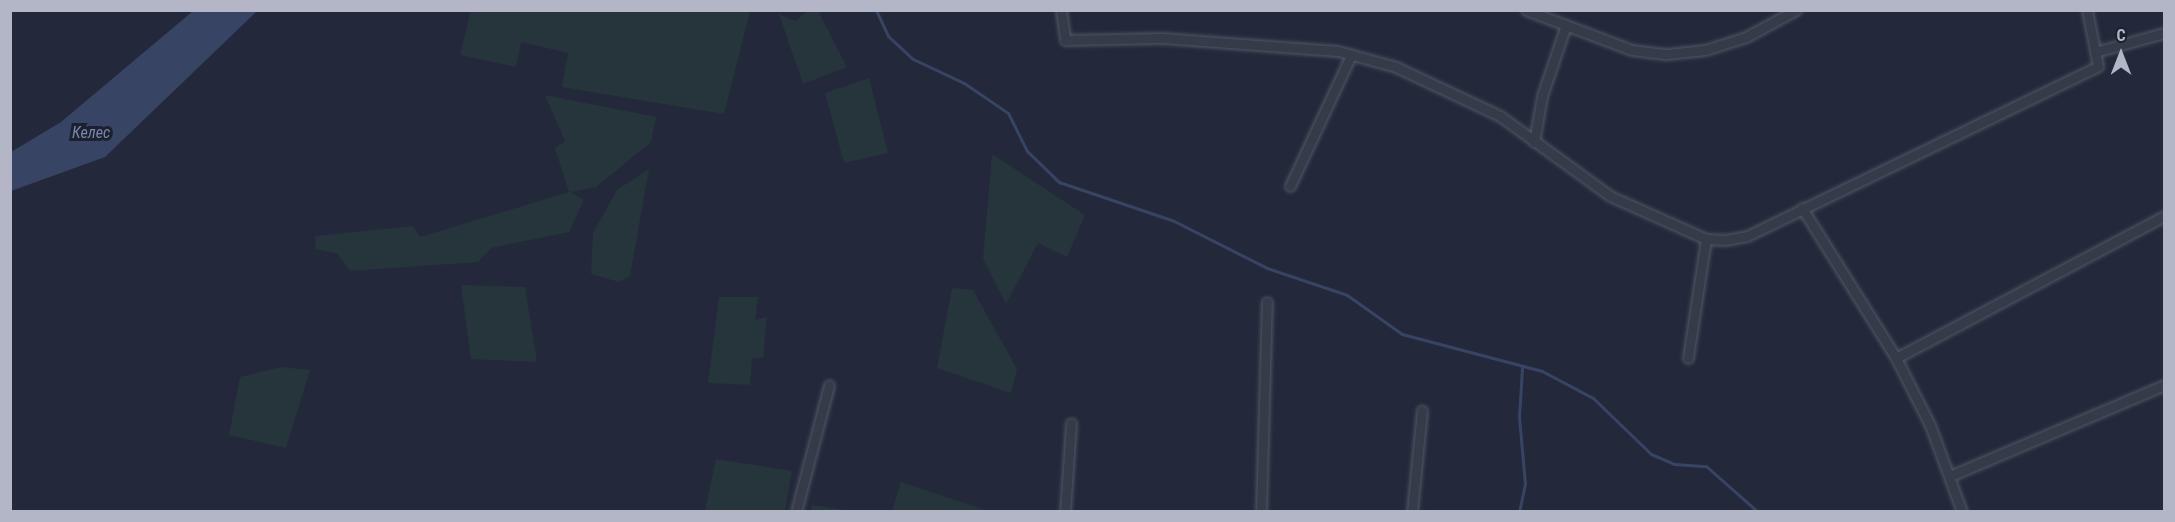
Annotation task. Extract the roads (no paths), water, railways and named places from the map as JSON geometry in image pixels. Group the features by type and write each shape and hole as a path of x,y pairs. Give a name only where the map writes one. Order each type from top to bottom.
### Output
{"street":[{"path":"1061,10 1065,40 1162,38 1351,55 1453,90 1534,142 1610,196 1706,239 1747,236 2098,66 2087,10"},
{"path":"1526,10 1632,50 1667,54 1705,50 1746,37 1796,10"},
{"path":"1534,142 1542,96 1566,25"},
{"path":"2095,52 2164,33"},
{"path":"1290,186 1351,55"},
{"path":"1802,208 1896,358 1950,476 1962,512"},
{"path":"1896,358 2164,216"},
{"path":"1688,358 1706,239"},
{"path":"1261,512 1267,302"},
{"path":"796,512 829,384"},
{"path":"1950,476 2164,385"},
{"path":"1413,512 1422,410"},
{"path":"1065,512 1071,423"}],"water":[{"name":"Келес","path":"193,11 257,11 105,157 11,191 11,152 61,122"}],"waterway":[{"path":"876,10 888,36 913,59 964,83 1008,113 1027,151 1059,182 1174,221 1267,268 1347,295 1402,334 1542,371 1593,398 1651,454 1674,464 1706,466 1758,512"},
{"path":"1519,512 1525,484 1519,417 1522,368"}]}
